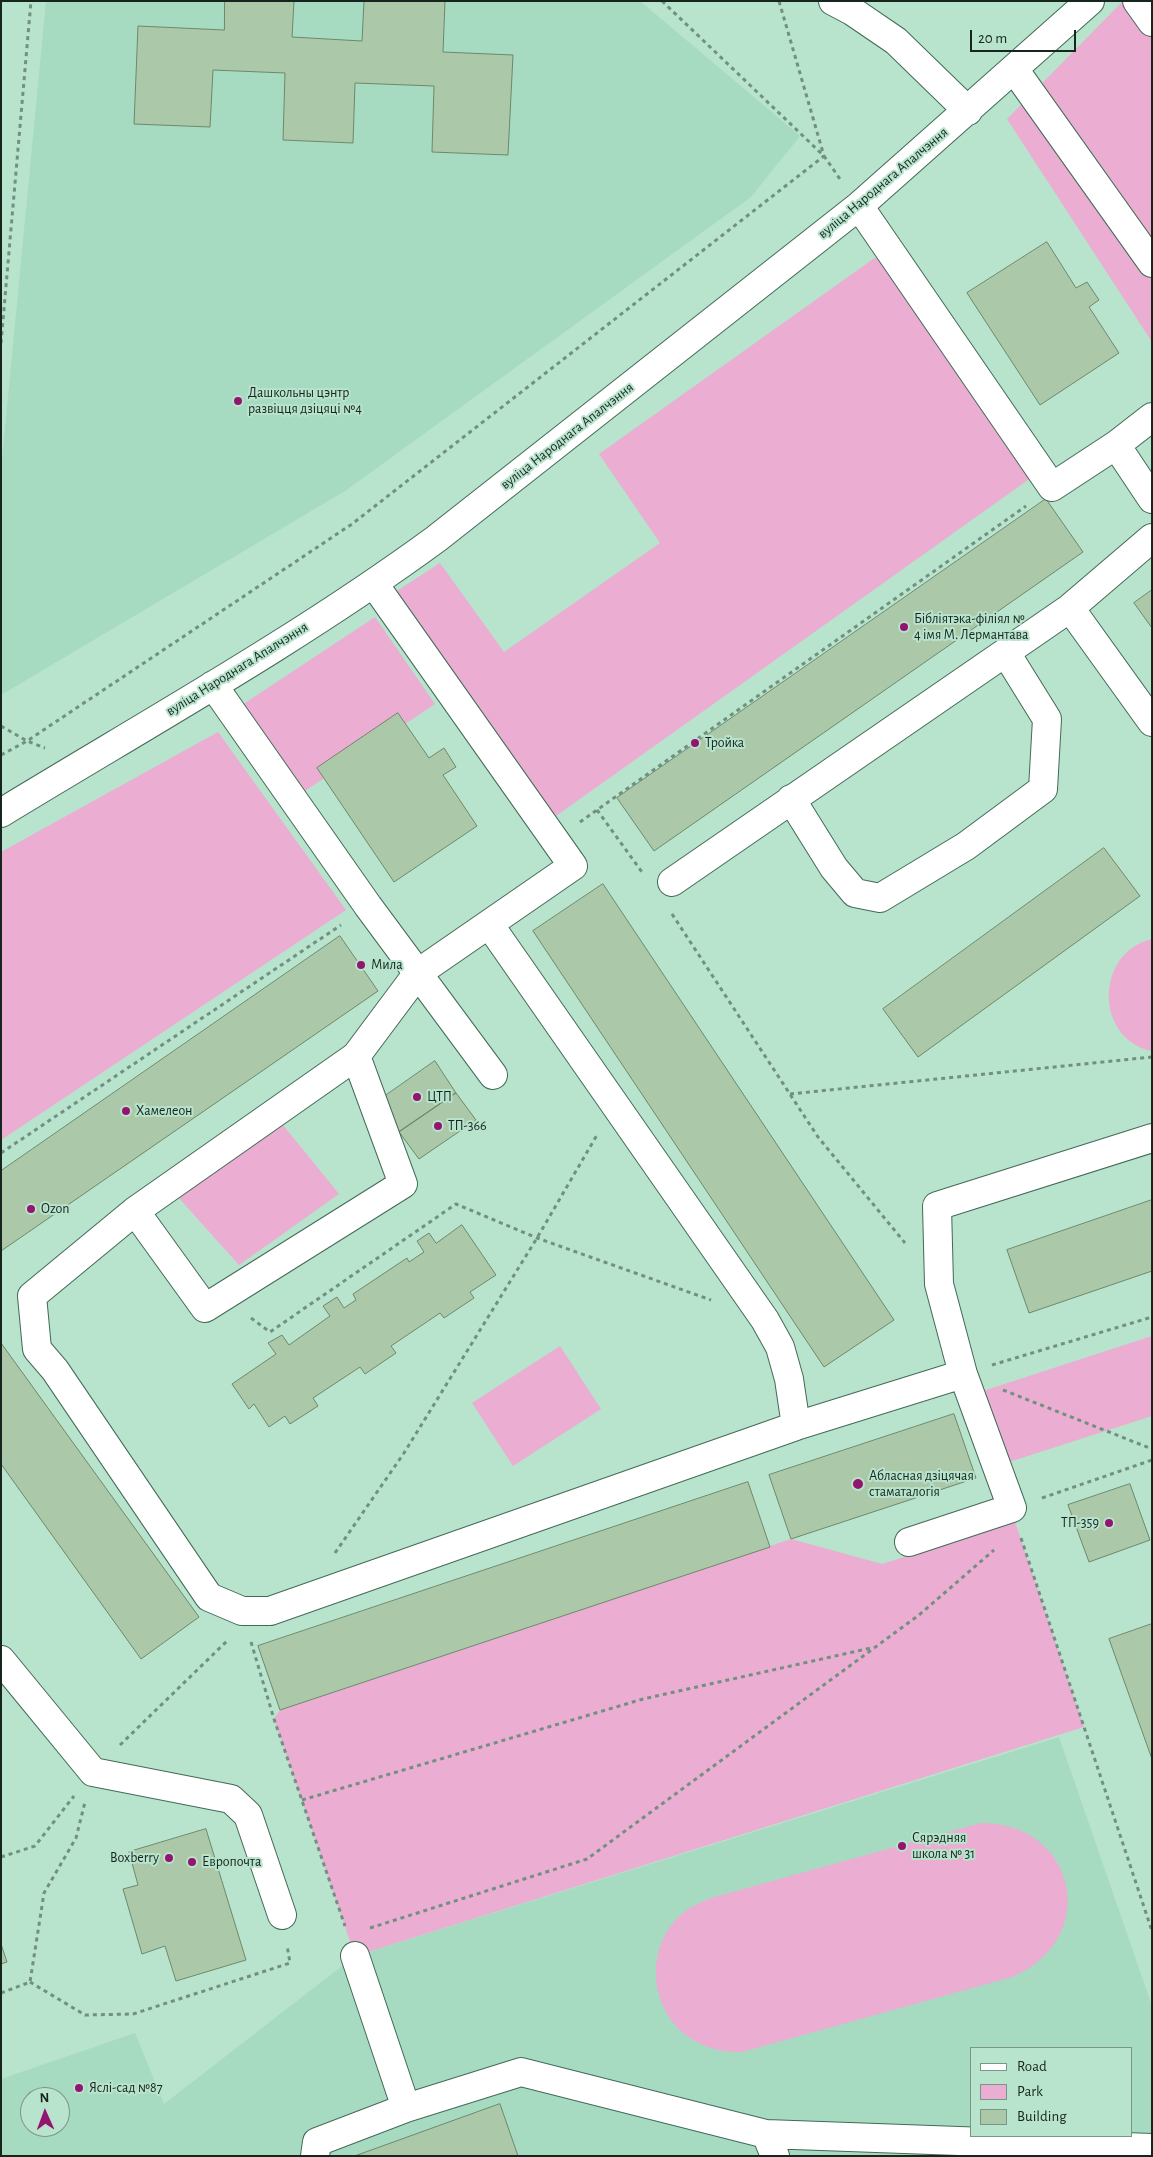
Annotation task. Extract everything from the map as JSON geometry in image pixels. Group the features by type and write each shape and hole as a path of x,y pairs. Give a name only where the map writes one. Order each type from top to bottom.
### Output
{"street":[{"path":"833,1 852,11 896,41 968,111"},
{"name":"вуліца Народнага Апалчэння","path":"1,813 213,685 374,584 436,539 859,206 1090,1"},
{"path":"1137,1 1152,22"},
{"path":"1014,69 1152,263"},
{"path":"859,206 1052,487 1116,445 1152,417"},
{"path":"1116,445 1152,499"},
{"path":"669,895 791,799 1070,608 1152,538"},
{"path":"374,584 573,866 418,973 356,1056 134,1211 32,1296 37,1349 55,1370 209,1597 243,1617 270,1611 796,1426 963,1374"},
{"path":"1070,608 1152,722"},
{"path":"791,799 834,868 855,893 880,898 966,846 1043,789 1047,719 1006,653"},
{"path":"213,685 368,906 493,1075"},
{"path":"489,924 765,1320 780,1347 789,1379 796,1426"},
{"path":"134,1211 205,1308 403,1184 356,1056"},
{"path":"909,1542 1012,1508 963,1374 939,1284 937,1206 1152,1138"},
{"path":"1,1660 93,1772 231,1799 248,1815 282,1915"},
{"path":"352,1945 406,2108"},
{"path":"315,2156 317,2142 406,2108 521,2072 770,2145 1152,2148"}],"path":[{"path":"1,344 31,1"},
{"path":"662,1 824,156 859,206"},
{"path":"779,1 824,156"},
{"path":"1,755 27,741 352,524 824,156"},
{"path":"555,840 1052,487"},
{"path":"1,726 27,741 83,763"},
{"path":"597,810 645,877"},
{"path":"669,895 818,1137 907,1245"},
{"path":"1,1153 368,906"},
{"path":"790,1094 1152,1057"},
{"path":"331,1559 404,1454 537,1238 615,1104"},
{"path":"222,1296 270,1332 456,1204 537,1238 720,1304"},
{"path":"963,1374 1152,1317"},
{"path":"963,1374 1152,1449"},
{"path":"1152,1460 1012,1508 1152,1931"},
{"path":"1,1857 36,1846 93,1772 243,1617 274,1719 352,1945 587,1859 919,1615 997,1547"},
{"path":"302,1800 643,1699 874,1647"},
{"path":"30,1982 44,1893 76,1838 93,1772"},
{"path":"1,1992 30,1982 85,2015 133,2014 290,1963 282,1915"}],"shaded area":[{"name":"Дашкольны цэнтр развіцця дзіцяці №4","path":"46,1 640,1 800,136 751,197 345,491 1,695 1,470"},
{"name":"Сярэдняя школа № 31","path":"1059,1737 1152,2006 1152,2156 1,2156 1,2079 135,2033 164,2104 355,1956"}],"green space":[{"path":"1123,1 1152,1 1152,342 1007,119"},
{"path":"876,257 1035,475 549,821 386,598 440,563 504,652 660,543 599,454"},
{"path":"375,617 435,704 302,793 242,705"},
{"path":"218,732 346,910 1,1140 1,852"},
{"path":"1152,939 1152,1051 1133,1043 1120,1030 1111,1014 1109,995 1112,977 1120,960 1133,947"},
{"path":"283,1125 339,1194 239,1265 178,1197"},
{"path":"1152,1336 1152,1416 1006,1463 980,1392"},
{"path":"560,1346 601,1409 513,1466 472,1403"},
{"path":"1015,1522 1084,1727 355,1956 274,1719 280,1710 791,1539 882,1564"},
{"path":"981,1823 1014,1828 1039,1842 1057,1862 1066,1886 1067,1912 1058,1937 1040,1960 1012,1977 742,2052 730,2052 702,2045 681,2031 669,2016 660,1999 656,1981 657,1962 661,1944 670,1927 687,1910 711,1898"}],"building":[{"path":"225,1 294,1 292,37 362,41 364,1 445,1 443,52 513,55 508,155 432,152 434,86 355,83 353,143 283,140 285,73 213,70 210,127 134,124 138,26 224,30"},
{"path":"1047,242 1076,288 1087,282 1099,300 1089,307 1119,353 1040,405 967,293"},
{"path":"1046,499 1083,552 654,851 617,798"},
{"path":"1152,590 1152,628 1134,603"},
{"path":"398,713 429,758 444,748 456,767 443,775 477,826 394,882 317,768"},
{"path":"1104,848 1140,896 918,1057 883,1009"},
{"path":"603,884 894,1320 824,1367 533,931"},
{"path":"340,936 378,991 1,1251 1,1171"},
{"name":"ЦТП","path":"435,1061 456,1093 399,1132 378,1101"},
{"name":"ТП-366","path":"456,1093 476,1120 419,1159 399,1132"},
{"path":"1152,1200 1152,1271 1029,1313 1007,1250"},
{"path":"462,1225 496,1275 470,1292 474,1298 444,1318 440,1313 391,1346 396,1353 365,1374 360,1367 313,1398 318,1406 290,1424 285,1416 269,1427 254,1404 249,1409 232,1384 276,1354 268,1343 282,1335 289,1345 330,1316 323,1306 337,1297 344,1308 356,1300 353,1294 407,1258 409,1262 424,1252 417,1241 429,1233 436,1243"},
{"path":"1,1343 199,1617 141,1659 1,1464"},
{"path":"954,1414 976,1478 791,1539 769,1475"},
{"path":"748,1482 770,1547 280,1710 258,1646"},
{"name":"ТП-359","path":"1130,1484 1150,1540 1089,1562 1068,1505"},
{"path":"1152,1624 1152,1759 1109,1639"},
{"path":"206,1829 246,1960 176,1981 165,1946 142,1954 123,1889 138,1885 129,1852"},
{"path":"1,1944 7,1962 1,1964"},
{"path":"500,2104 518,2156 355,2156"}],"place":[{"name":"Дашкольны цэнтр развіцця дзіцяці №4","path":"238,401"},
{"name":"Бібліятэка-філіял № 4 імя М. Лермантава","path":"904,627"},
{"name":"Тройка","path":"695,743"},
{"name":"Мила","path":"361,965"},
{"name":"ЦТП","path":"417,1097"},
{"name":"Хамелеон","path":"126,1111"},
{"name":"ТП-366","path":"438,1126"},
{"name":"Ozon","path":"31,1209"},
{"name":"Абласная дзіцячая стаматалогія","path":"858,1484"},
{"name":"ТП-359","path":"1109,1523"},
{"name":"Сярэдняя школа № 31","path":"902,1846"},
{"name":"Boxberry","path":"169,1858"},
{"name":"Европочта","path":"192,1862"},
{"name":"Яслі-сад №87","path":"79,2088"}]}
